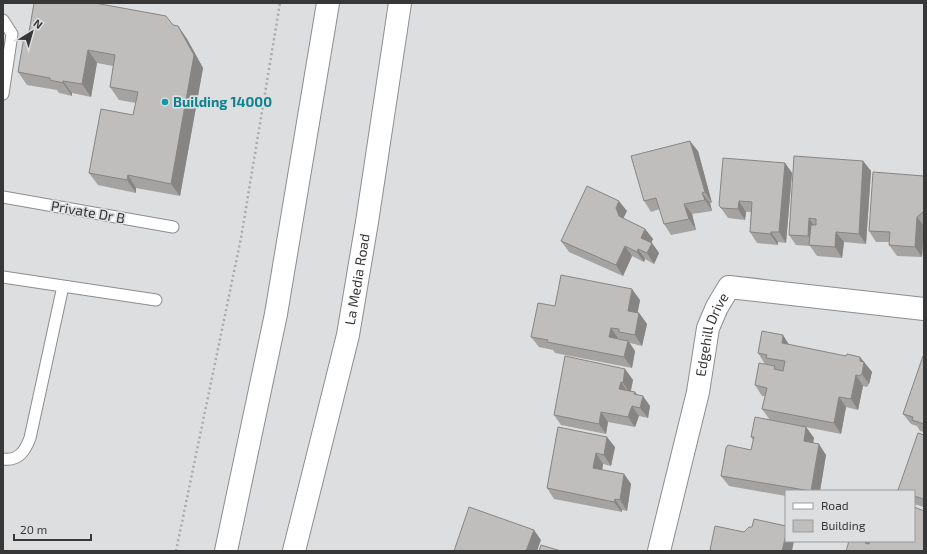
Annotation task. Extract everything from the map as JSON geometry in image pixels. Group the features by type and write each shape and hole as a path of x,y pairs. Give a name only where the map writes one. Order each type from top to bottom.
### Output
{"main road":[{"path":"226,551 276,314 328,3"},
{"name":"La Media Road","path":"294,551 348,335 367,222 400,3"},
{"name":"Edgehill Drive","path":"659,551 698,392 708,328 717,307 729,287 924,309"}],"lane":[{"path":"3,20 12,34 3,94"},
{"name":"Private Dr B","path":"3,196 173,227"},
{"path":"3,277 156,300"},
{"path":"3,459 9,460 19,457 26,449 30,438 63,286"}],"path":[{"path":"176,551 242,238 280,3"}],"building":[{"name":"Building 14000","path":"34,3 95,3 166,16 173,25 178,26 194,55 171,184 128,175 127,180 89,173 101,109 133,115 138,92 110,87 115,55 88,50 82,84 63,81 63,83 50,80 50,78 18,72 24,37 28,38"},
{"path":"690,141 705,192 702,193 705,200 684,204 689,219 664,224 656,198 644,201 631,156"},
{"path":"794,156 863,161 859,234 836,232 835,247 809,245 811,225 816,225 816,219 809,218 808,236 789,235"},
{"path":"723,158 785,163 779,232 771,232 770,234 750,232 752,202 739,201 738,209 721,208 719,205"},
{"path":"873,172 924,176 924,212 917,217 915,247 889,245 890,232 869,231"},
{"path":"587,186 619,201 616,208 619,216 645,229 641,238 652,243 647,253 638,249 637,252 625,246 616,265 561,241"},
{"path":"561,275 632,289 628,311 639,313 635,335 619,332 619,329 611,328 609,337 628,341 624,357 547,342 548,340 531,337 538,303 555,306"},
{"path":"762,331 783,335 782,343 846,356 847,354 860,357 860,361 864,362 862,374 859,376 856,375 851,399 839,397 834,423 762,409 767,388 755,385 759,363 775,366 774,369 783,371 785,361 766,358 767,355 758,353"},
{"path":"565,356 625,369 623,383 621,382 619,389 635,392 634,394 643,396 640,408 632,406 628,417 601,412 599,424 554,415"},
{"path":"923,356 924,424 912,420 913,417 903,414"},
{"path":"755,417 806,427 804,441 819,444 811,490 721,476 726,448 728,445 751,450 754,437 751,437"},
{"path":"558,427 607,437 604,455 596,453 593,468 624,474 620,500 615,499 614,502 547,488"},
{"path":"918,433 924,435 924,499 915,496 915,490 898,490"},
{"path":"469,507 534,530 526,551 454,551"},
{"path":"915,507 924,511 924,551 846,551 849,542 866,542 869,544 870,542 915,542"},
{"path":"754,519 785,526 785,538 782,551 710,550 715,526 744,532 749,527 752,527"},
{"path":"541,545 561,551 539,551"}],"place":[{"name":"Building 14000","path":"165,102"}]}
